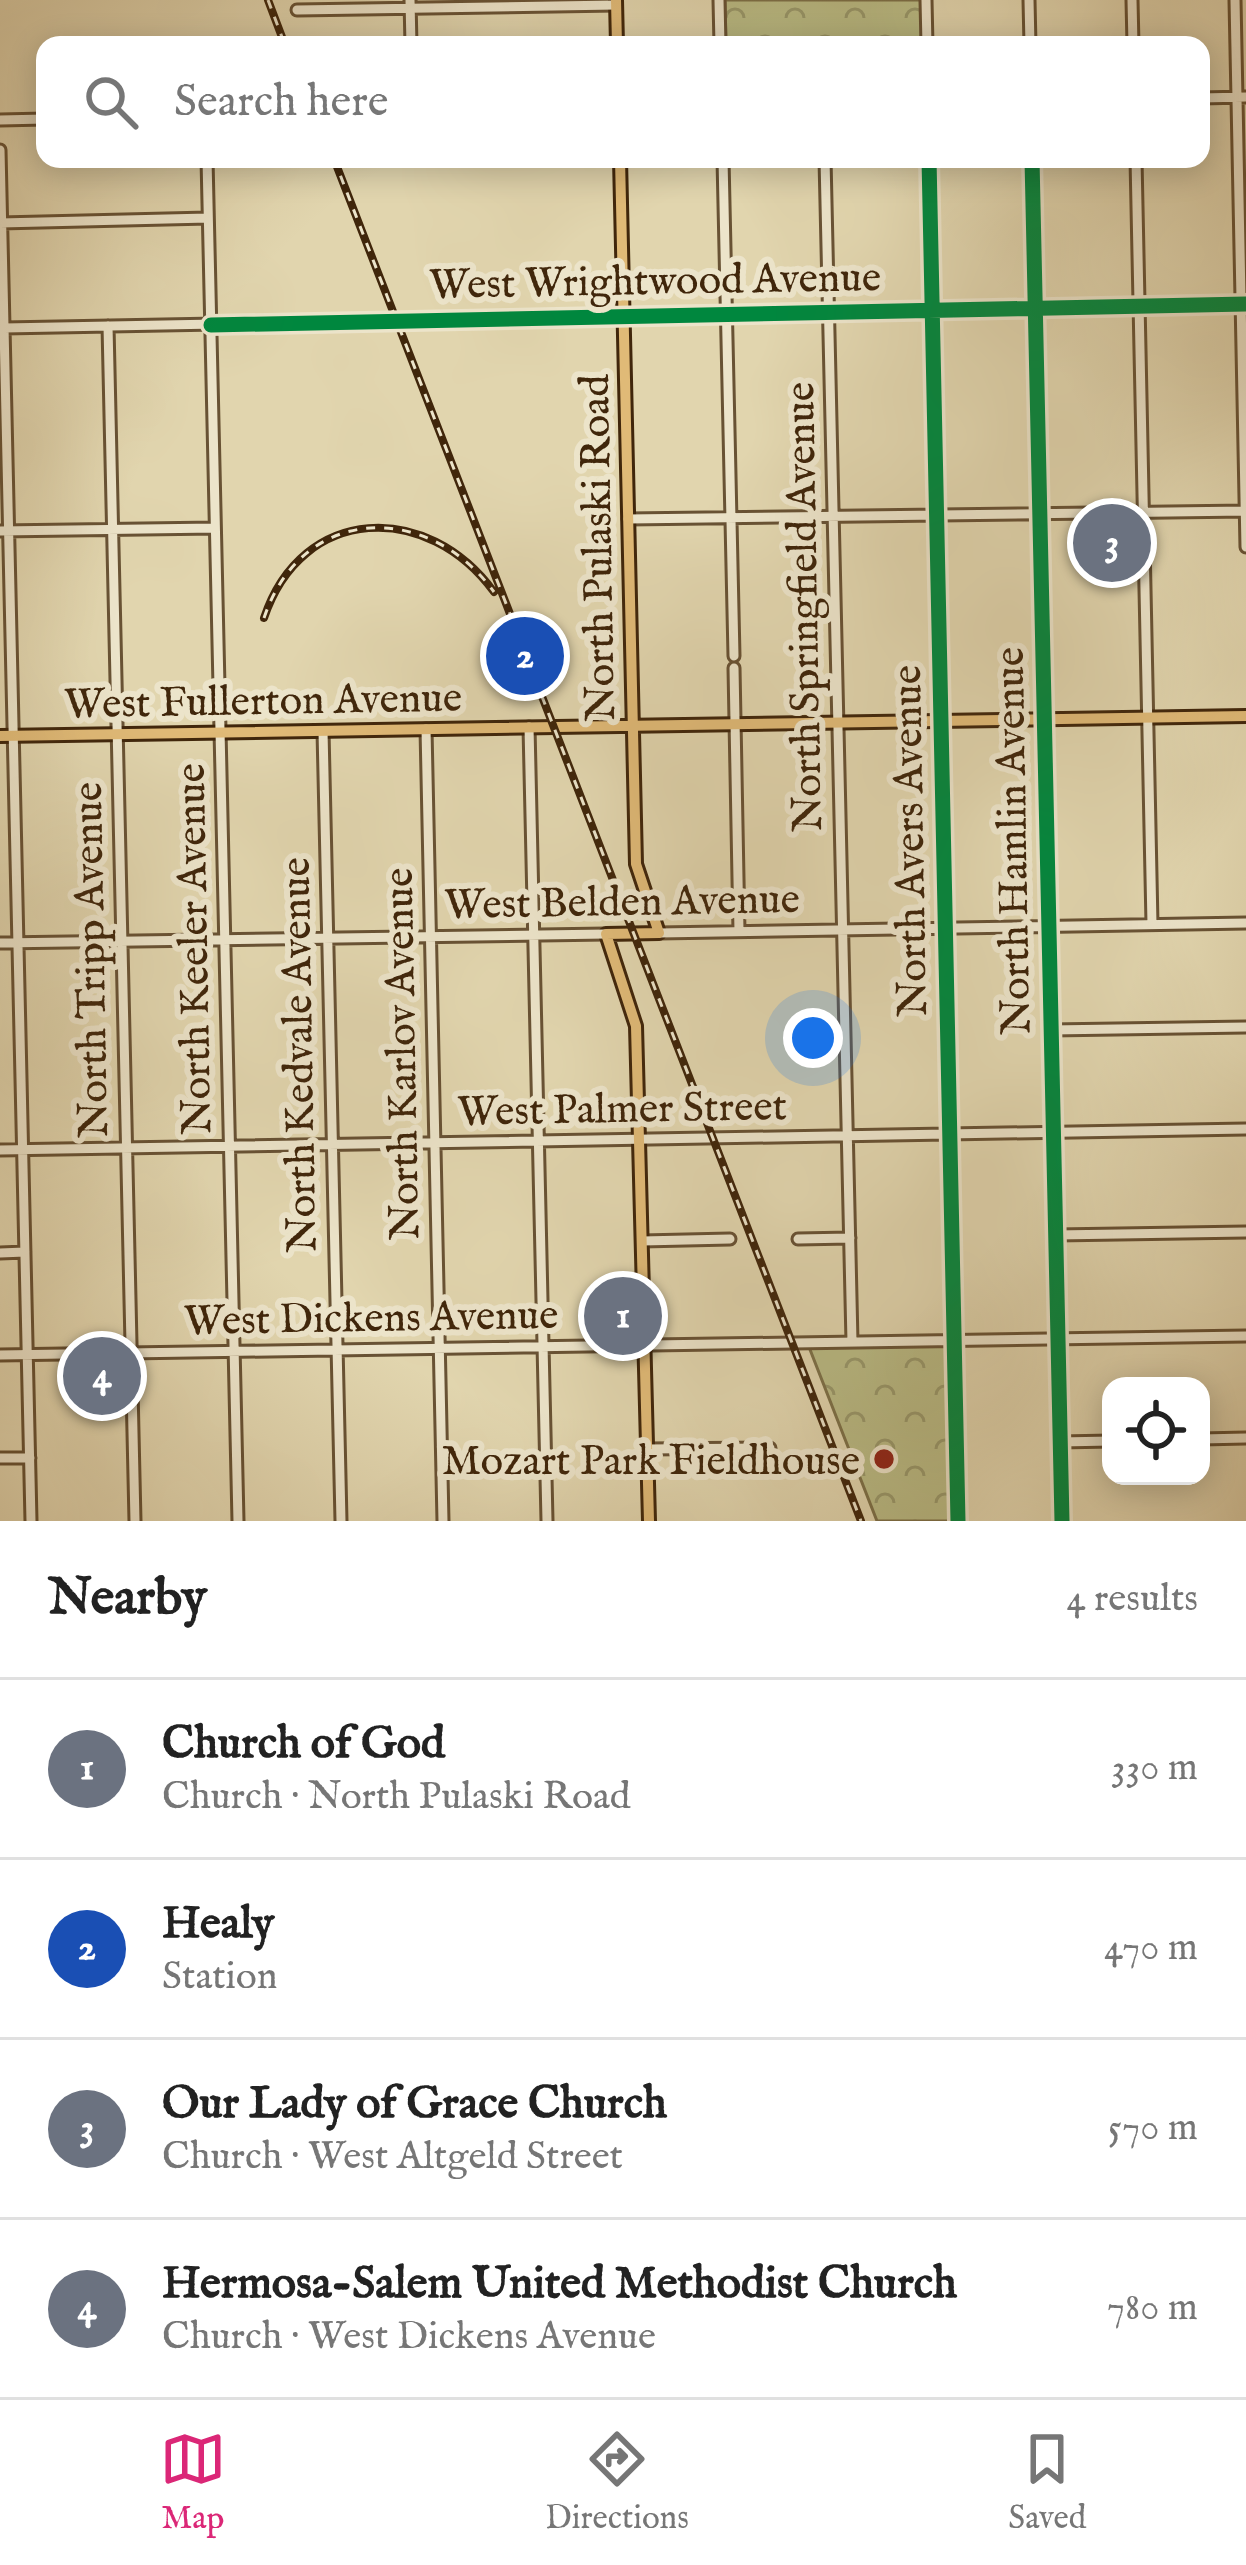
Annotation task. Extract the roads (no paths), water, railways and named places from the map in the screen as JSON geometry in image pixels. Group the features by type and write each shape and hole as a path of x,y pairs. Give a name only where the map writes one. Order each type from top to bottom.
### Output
{"main road":[{"path":"616,3 617,36"},
{"name":"North Pulaski Road","path":"620,168 635,864 659,933"},
{"name":"West Fullerton Avenue","path":"7,736 1246,716"},
{"name":"West Belden Avenue","path":"606,934 659,933"},
{"path":"606,934 636,1026 649,1521"}],"street":[{"path":"719,0 720,36"},
{"path":"926,0 927,36"},
{"path":"1029,0 1030,36"},
{"path":"1132,0 1133,36"},
{"path":"1235,0 1242,97 1246,547"},
{"path":"297,10 616,3"},
{"path":"410,5 411,36"},
{"path":"1210,98 1242,97"},
{"path":"0,120 36,119"},
{"path":"0,150 7,736 18,943 31,1521"},
{"name":"North Keeler Avenue","path":"207,168 238,1521"},
{"path":"723,168 739,931"},
{"name":"North Springfield Avenue","path":"825,168 852,1342"},
{"name":"North Avers Avenue","path":"929,168 958,1521"},
{"name":"North Hamlin Avenue","path":"1032,168 1062,1521"},
{"path":"1136,168 1152,924"},
{"path":"1,223 208,218"},
{"name":"West Wrightwood Avenue","path":"2,328 1244,304"},
{"name":"North Tripp Avenue","path":"108,326 135,1521"},
{"path":"628,519 1246,512"},
{"path":"4,531 215,528"},
{"path":"529,728 547,1521"},
{"name":"North Karlov Avenue","path":"426,729 443,1521"},
{"name":"North Kedvale Avenue","path":"323,731 341,1521"},
{"name":"West Belden Avenue","path":"659,933 1246,923"},
{"name":"West Belden Avenue","path":"0,943 606,934"},
{"path":"1051,1030 1246,1027"},
{"name":"West Palmer Street","path":"0,1150 1246,1129"},
{"path":"1056,1235 1246,1232"},
{"path":"798,1239 850,1238"},
{"path":"642,1241 730,1239"},
{"path":"0,1253 25,1252"},
{"name":"West Dickens Avenue","path":"0,1355 1246,1336"},
{"path":"1210,1439 1246,1438"},
{"path":"1060,1442 1102,1441"},
{"path":"647,1449 770,1448"},
{"path":"0,1458 30,1458"}],"railway":[{"path":"268,0 282,36"},
{"path":"337,168 861,1521"},
{"path":"264,618 282,580 307,553 336,536 368,528 402,530 436,542 467,562 494,592"}],"place":[{"name":"Our Lady of Grace Church","path":"1112,543"},
{"name":"Healy","path":"525,656"},
{"name":"Church of God","path":"623,1316"},
{"name":"Hermosa-Salem United Methodist Church","path":"102,1376"},
{"name":"Mozart Park Fieldhouse","path":"884,1459"}]}
